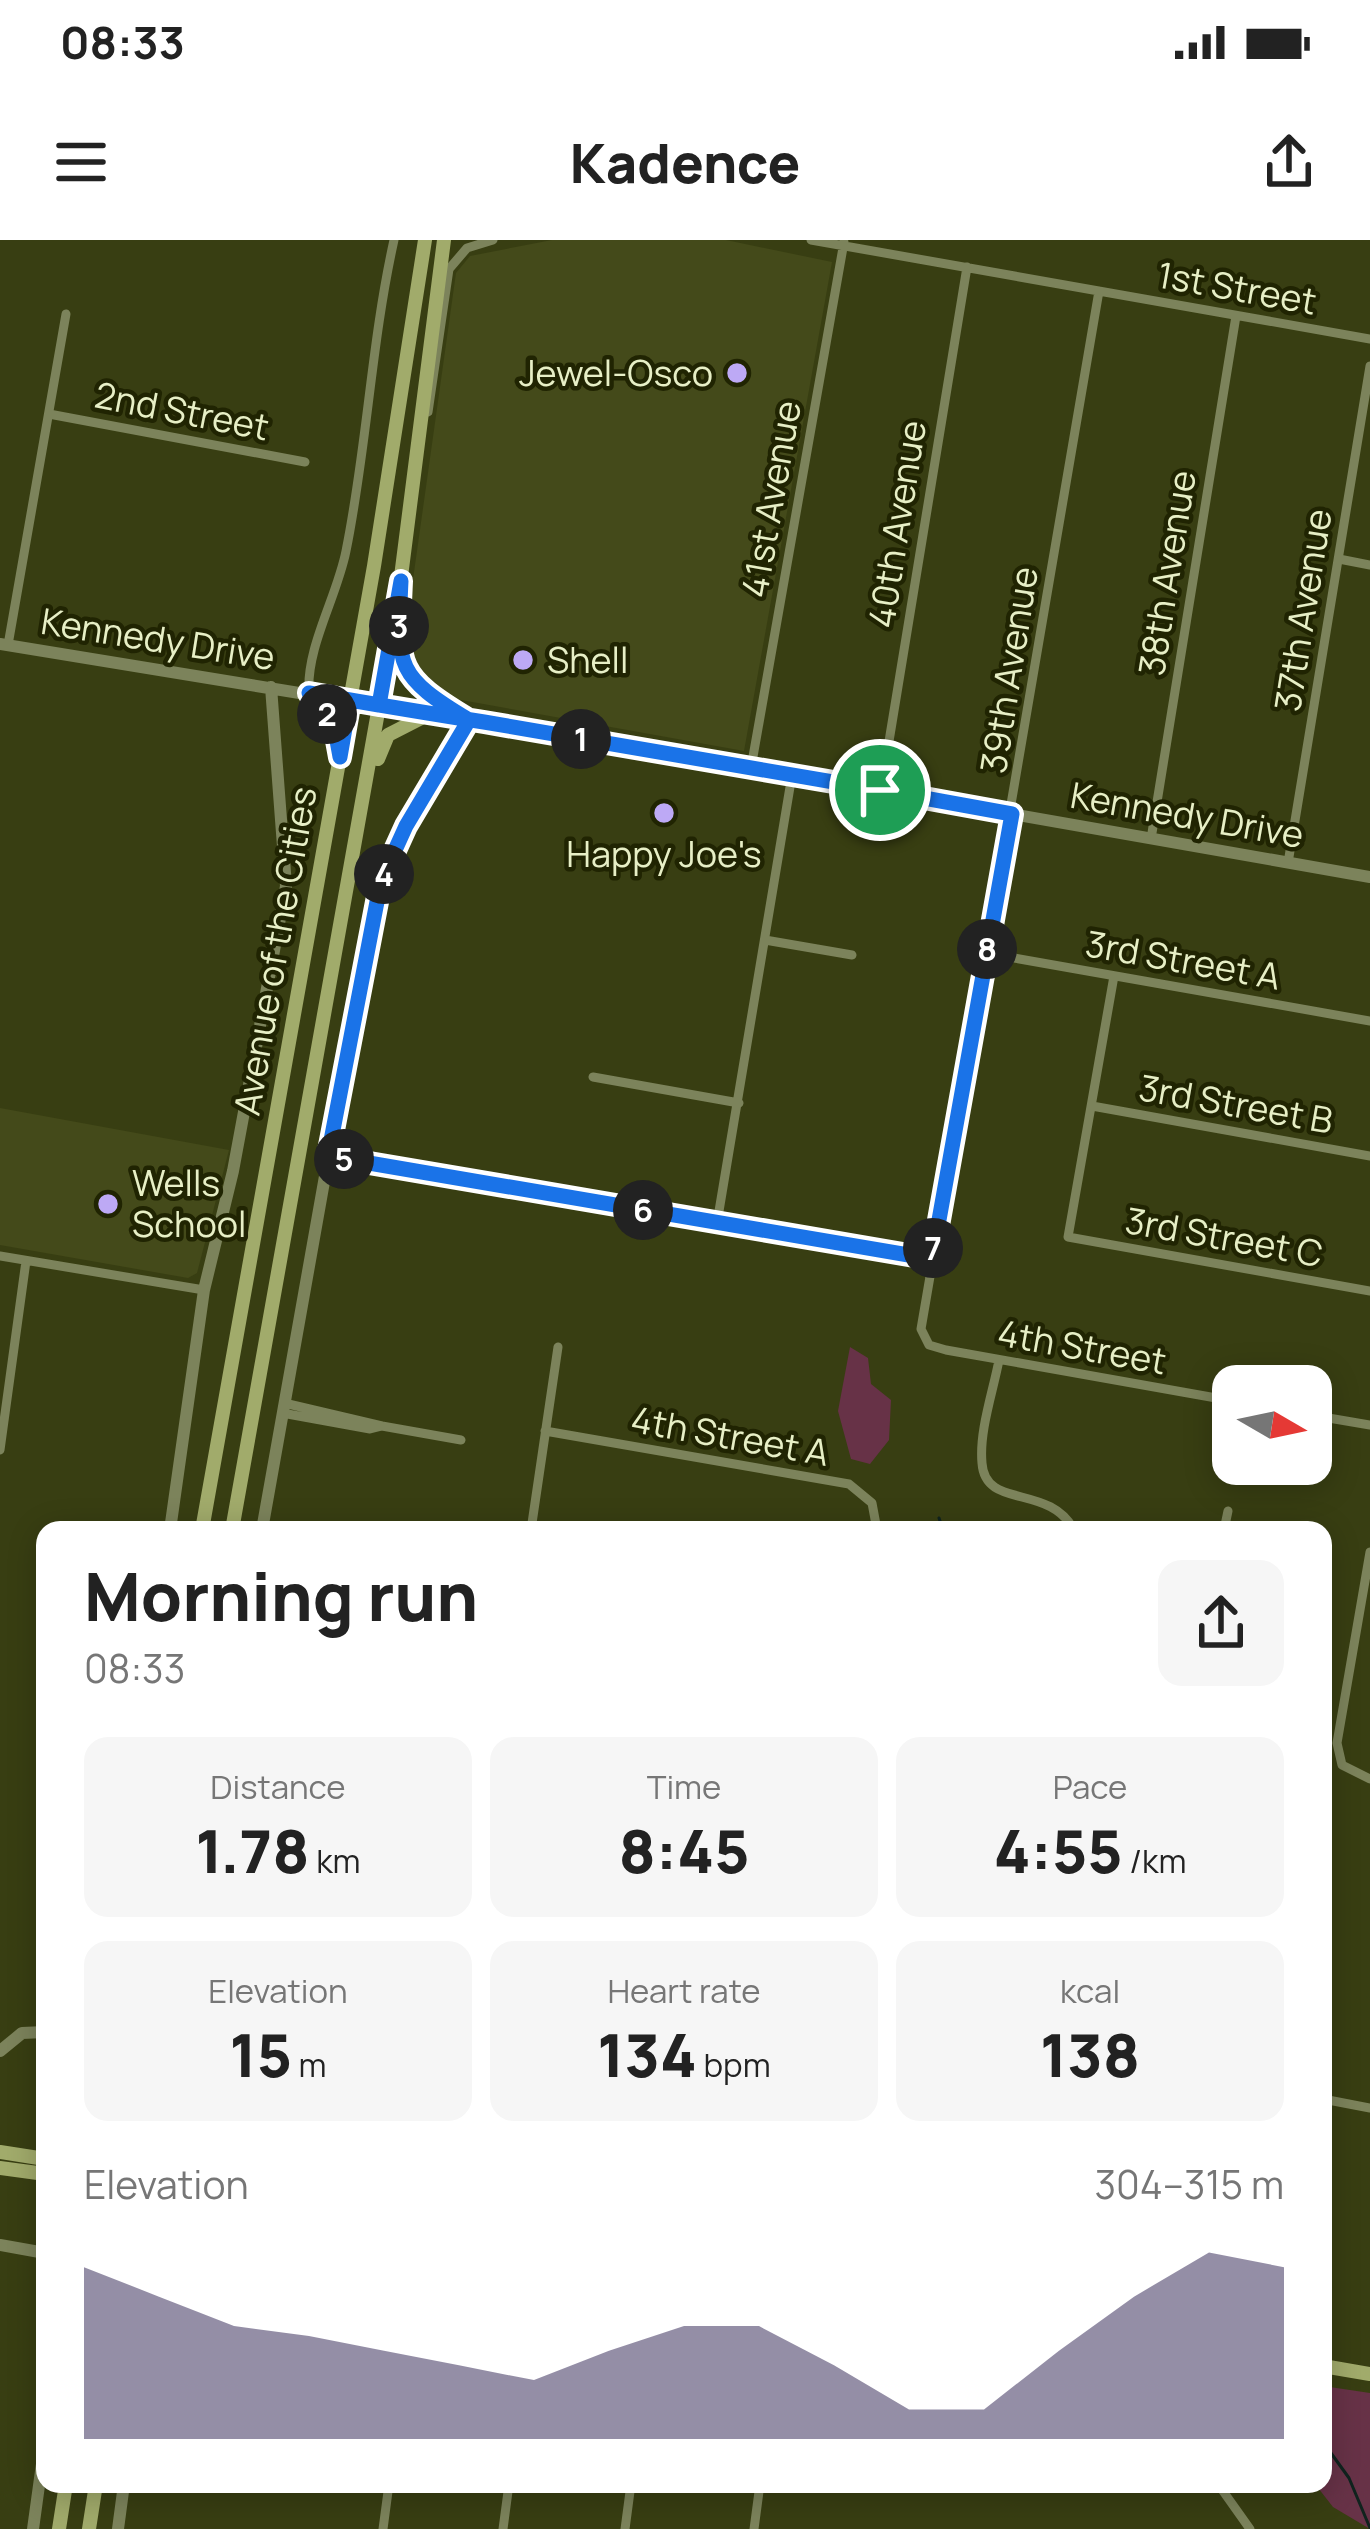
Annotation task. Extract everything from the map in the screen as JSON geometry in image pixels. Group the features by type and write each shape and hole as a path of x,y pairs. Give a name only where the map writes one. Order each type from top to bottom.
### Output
{"main road":[{"name":"Avenue of the Cities","path":"204,1521 350,700 425,240"},
{"name":"Avenue of the Cities","path":"234,1521 401,581 444,240"},
{"path":"401,581 402,662 415,686 469,720"},
{"path":"309,693 334,724 340,757"},
{"path":"334,957 382,746 394,731 429,714"},
{"path":"0,2152 36,2158"},
{"path":"0,2168 36,2173"},
{"path":"1332,2368 1370,2374"},
{"path":"59,2529 65,2493"},
{"path":"89,2529 94,2493"}],"street":[{"path":"309,693 308,674 346,553 376,320 394,240"},
{"path":"419,452 449,269 467,248 493,240"},
{"name":"1st Street","path":"811,240 1370,339"},
{"name":"41st Avenue","path":"751,768 844,243"},
{"name":"40th Avenue","path":"880,790 967,267"},
{"name":"39th Avenue","path":"926,1339 921,1313 1012,814 1099,291"},
{"path":"4,645 66,314"},
{"name":"38th Avenue","path":"1151,838 1236,316"},
{"name":"37th Avenue","path":"1288,863 1370,366"},
{"name":"2nd Street","path":"49,414 305,462"},
{"path":"1339,560 1370,565"},
{"name":"Kennedy Drive","path":"4,645 469,720 1370,877"},
{"name":"Avenue of the Cities","path":"171,1521 204,1290 233,1171 286,886 271,687"},
{"path":"264,1521 381,881 406,826 469,720"},
{"path":"717,1223 792,775"},
{"path":"765,940 852,955"},
{"name":"3rd Street A","path":"986,953 1370,1021"},
{"path":"1092,1106 1114,976"},
{"path":"593,1077 739,1103"},
{"name":"3rd Street B","path":"1092,1106 1370,1156"},
{"name":"3rd Street C","path":"1092,1106 1068,1237 1370,1291"},
{"path":"328,1156 932,1259"},
{"path":"0,1256 204,1290"},
{"path":"0,1450 26,1261"},
{"name":"4th Street","path":"926,1339 935,1347 1212,1397"},
{"path":"532,1521 557,1347"},
{"path":"999,1360 982,1455 985,1477 1000,1492 1051,1503 1066,1521"},
{"path":"283,1408 461,1440"},
{"path":"1332,1419 1370,1425"},
{"name":"4th Street A","path":"545,1431 849,1484 872,1503 875,1521"},
{"path":"1226,1521 1228,1511"},
{"path":"1370,1552 1337,1750 1342,1765 1370,1779"},
{"path":"1332,1720 1340,1721"},
{"path":"0,2051 15,2037 36,2034"},
{"path":"1332,2100 1370,2108"},
{"path":"0,2246 36,2252"},
{"path":"33,2529 38,2493"},
{"path":"118,2529 123,2493"},
{"path":"382,2529 388,2493"},
{"path":"503,2529 508,2493"},
{"path":"626,2529 630,2493"},
{"path":"754,2529 759,2493"},
{"path":"1224,2493 1250,2529"}],"shaded area":[{"path":"552,240 726,240 832,262 744,751 450,698 425,684 409,661 408,615 456,273 470,256"},
{"name":"Wells School","path":"0,1108 229,1150 197,1273 188,1278 0,1245"},
{"path":"850,1347 868,1358 871,1384 891,1400 889,1440 870,1464 851,1459 838,1411"},
{"path":"1332,2387 1370,2393 1370,2529 1333,2507 1322,2493 1332,2493"}],"waterway":[{"path":"1332,2454 1349,2478 1370,2528"}],"place":[{"name":"Jewel-Osco","path":"737,373"},
{"name":"Shell","path":"523,660"},
{"name":"Happy Joe's","path":"664,813"},
{"name":"Wells School","path":"108,1204"}],"route":[{"path":"880,790 484,722 469,720 454,717 429,714 379,705 309,693 334,724 340,757 350,700 379,705 401,581 400,651 410,679 469,720 406,826 381,881 328,1156 932,1259 1012,814 880,790"}]}
